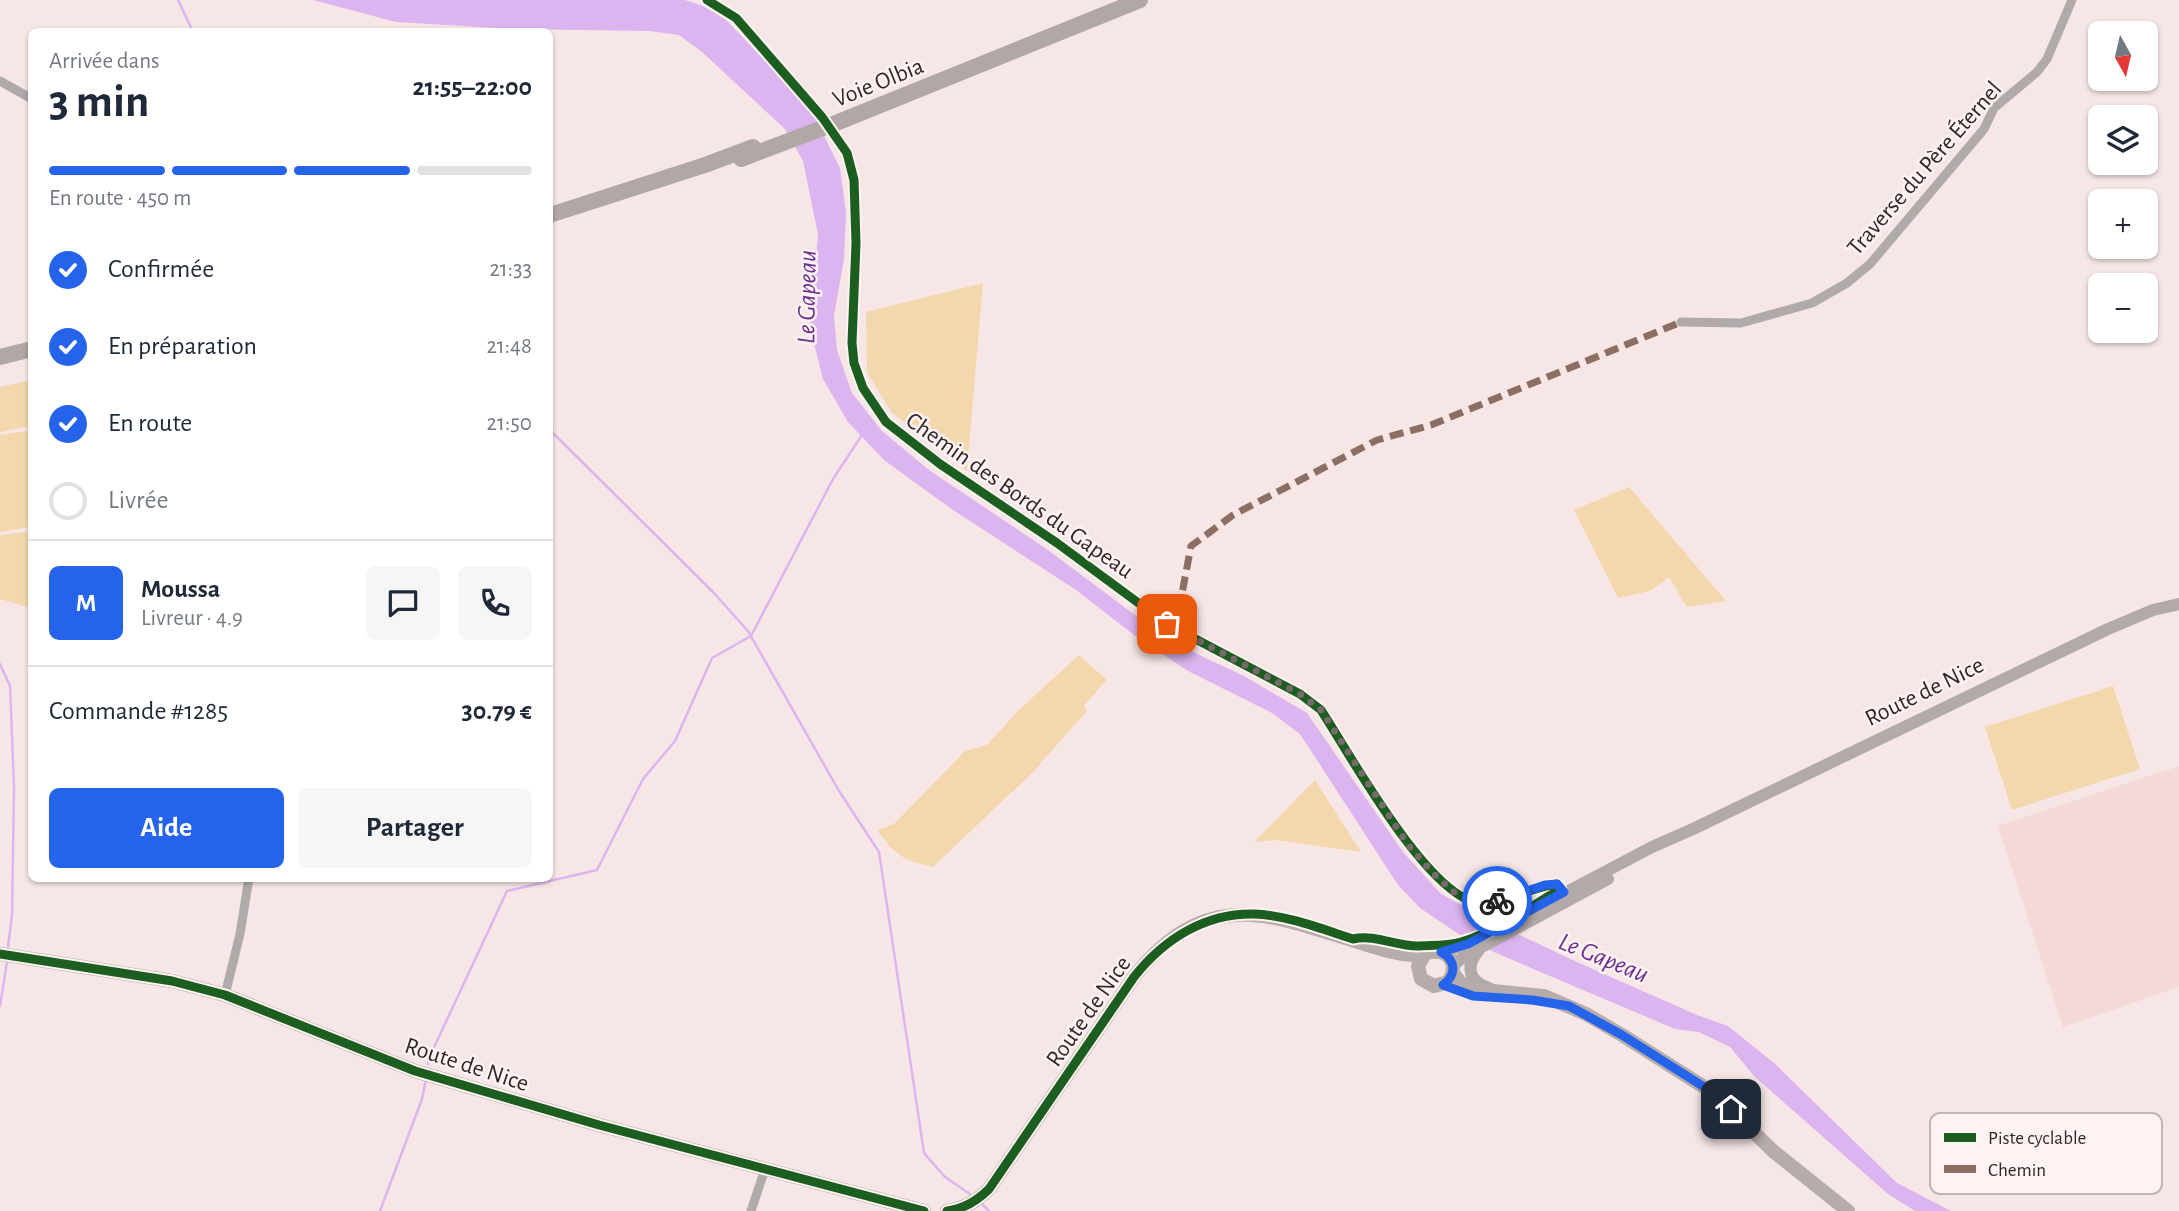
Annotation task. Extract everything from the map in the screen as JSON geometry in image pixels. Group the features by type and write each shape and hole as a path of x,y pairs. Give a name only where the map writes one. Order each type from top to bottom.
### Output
{"highway":[{"name":"Voie Olbia","path":"835,120 1117,0"},
{"name":"Voie Olbia","path":"553,220 740,156 1140,0"},
{"name":"Voie Olbia","path":"553,214 740,156"},
{"path":"0,357 28,350"},
{"path":"0,365 28,358"}],"main road":[{"name":"Route de Nice","path":"1693,830 2108,629 2153,610 2179,604"},
{"path":"1522,921 1652,847 1693,830"},
{"path":"1425,954 1419,962 1418,971 1421,979 1429,985 1450,975 1473,947 1656,853 1693,830"},
{"name":"Route de Nice","path":"952,1211 978,1200 989,1189 1129,984 1153,956 1190,928 1222,918 1254,914 1296,922 1388,951"},
{"path":"1388,951 1425,954 1473,947"},
{"path":"1473,947 1470,972 1475,982 1494,990"},
{"path":"1388,951 1418,971"},
{"path":"1441,952 1449,958 1450,975 1473,996 1532,1000 1569,1006"},
{"name":"Route de Nice","path":"0,954 159,979 225,995 415,1071 586,1121 924,1211"},
{"path":"1450,975 1465,987 1544,996 1569,1006 1622,1035 1712,1092 1773,1151 1848,1211"}],"street":[{"name":"Chemin des Bords du Gapeau","path":"707,0 736,18 822,117 847,153 854,180 854,363 863,388 886,422 940,464 1167,624 1300,694 1321,710 1408,845 1456,894 1476,903 1490,903 1545,885 1557,884 1566,895"},
{"name":"Traverse du Père Éternel","path":"1681,322 1741,323 1812,303 1847,283 1870,264 1984,128 1994,108 2037,72 2056,39 2072,0"},
{"path":"0,82 28,97"},
{"path":"225,995 248,882"},
{"path":"751,1211 765,1170"}],"shaded area":[{"path":"313,0 685,0 703,6 726,20 815,118 840,168 846,213 844,259 834,316 837,350 852,393 882,431 929,470 1048,550 1147,624 1307,713 1403,852 1441,894 1494,923 1577,962 1728,1026 1774,1063 1897,1183 1951,1211 1915,1211 1888,1194 1754,1076 1730,1047 1699,1032 1675,1029 1496,953 1463,937 1420,908 1398,885 1300,734 1272,713 1188,671 1134,635 1076,590 950,508 884,460 848,422 823,379 810,328 818,234 803,161 785,129 702,52 679,35 649,31 496,28 396,22"},
{"path":"983,283 967,471 891,412 867,372 866,312"},
{"path":"28,381 28,427 0,432 0,387"},
{"path":"28,430 28,527 0,532 0,435"},
{"path":"1629,487 1726,601 1687,607 1669,577 1650,591 1618,598 1574,510"},
{"path":"28,532 28,607 0,599 0,535"},
{"path":"1079,655 1107,680 1084,705 1087,711 1032,773 933,867 907,859 895,851 877,830 894,824 965,751 987,745 1019,710"},
{"path":"2113,686 2140,769 2012,810 1985,727"},
{"path":"2179,766 2179,987 2063,1027 1998,826"},
{"path":"1315,780 1361,852 1275,840 1254,842"}],"waterway":[{"path":"178,0 191,28"},
{"path":"553,433 713,592 748,631 839,791 879,852 924,1153 945,1177 970,1194"},
{"path":"553,880 597,870 643,779 675,741 712,658 751,636 833,479 862,435"},
{"path":"0,664 10,686 14,787 12,916 8,947"},
{"path":"428,1064 507,891 546,882"},
{"path":"0,1006 7,962"},
{"path":"380,1211 422,1099 426,1079"},
{"path":"982,1204 989,1211"}],"marked path":[{"path":"1181,631 1177,620 1191,546 1233,515 1377,440 1431,425 1681,322"}],"cycle path":[{"path":"707,0 736,18 822,117 847,153 854,180 854,363 863,388 886,422 940,464 1057,543 1167,624 1300,694 1321,710 1391,820 1414,851 1459,895 1479,903 1488,903 1547,885 1557,884 1561,889 1474,938 1450,944 1417,946 1369,938 1353,939 1266,915 1236,915 1202,923 1172,940 1134,977 989,1189 970,1204 947,1211"},
{"path":"0,954 172,981 225,995 415,1071 599,1125 924,1211"}],"way so far":[{"path":"1167,624 1300,694 1321,710 1408,845 1433,873 1456,894 1476,903 1497,901"}],"route":[{"path":"1497,901 1545,885 1557,884 1564,892 1468,944 1441,952 1452,962 1453,970 1451,978 1443,985 1473,996 1532,1000 1569,1006 1622,1035 1712,1092 1731,1109"}],"water label":[{"name":"Le Gapeau","path":"806,297"},
{"name":"Le Gapeau","path":"1604,957"}]}
